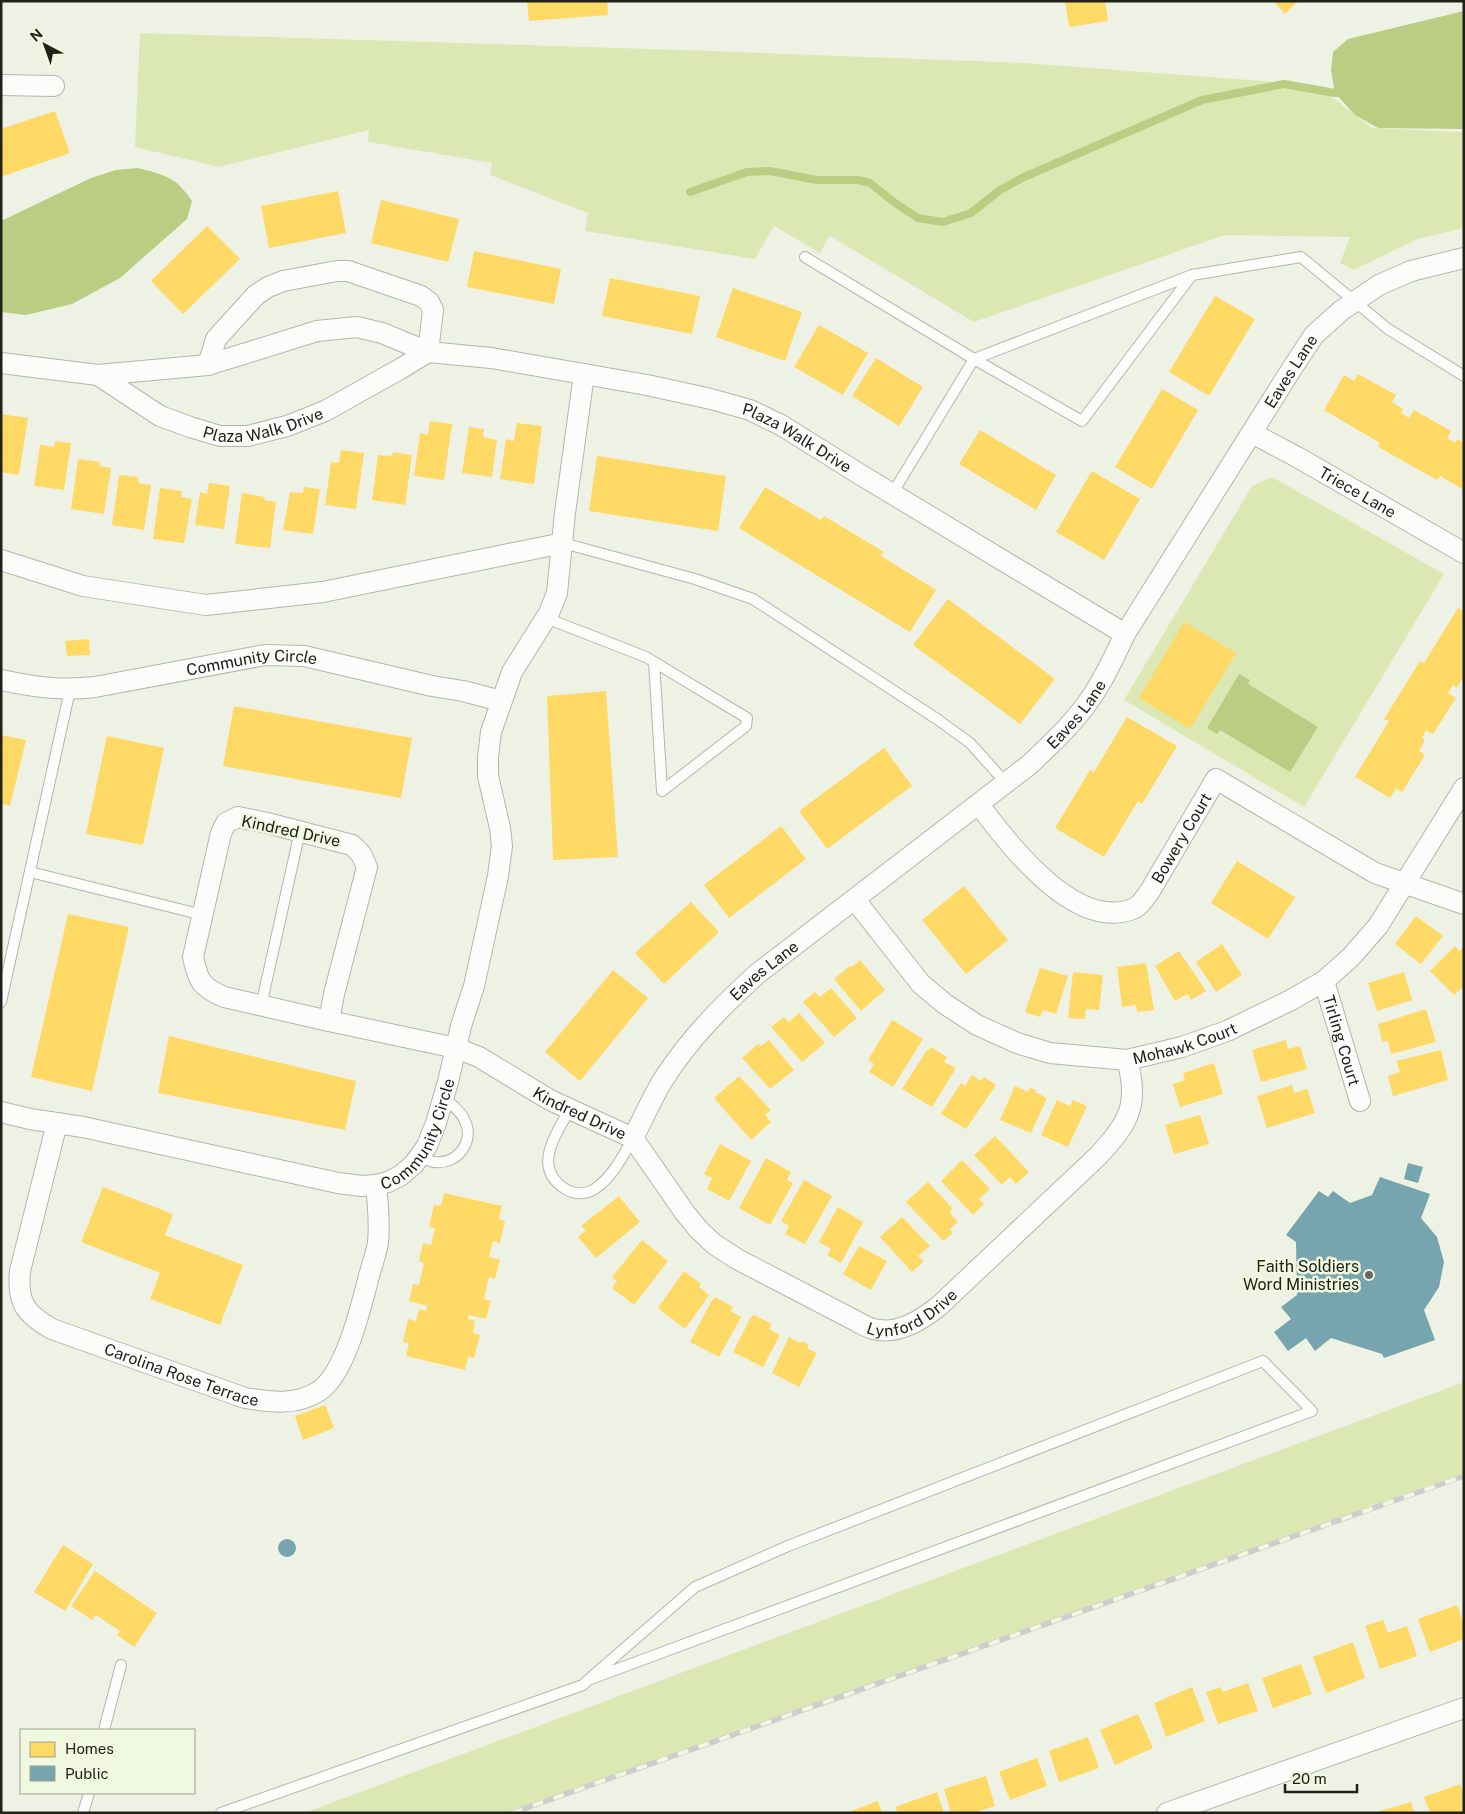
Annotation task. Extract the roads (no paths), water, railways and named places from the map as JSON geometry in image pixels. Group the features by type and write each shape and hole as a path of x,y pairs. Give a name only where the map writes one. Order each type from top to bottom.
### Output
{"street":[{"path":"1,85 54,86"},
{"name":"Eaves Lane","path":"633,1138 663,1080 694,1038 722,1006 758,974 1029,765 1063,732 1088,702 1111,663 1125,634 1290,370 1314,335 1342,310 1379,285 1411,271 1464,258"},
{"path":"208,366 216,339 256,295 268,287 283,281 337,271 359,274 420,296 429,302 433,310 428,352"},
{"name":"Plaza Walk Drive","path":"1,363 98,375 208,366 317,331 357,327 382,332 428,352 491,358 711,398 750,410 780,425 1125,634"},
{"name":"Plaza Walk Drive","path":"98,375 160,416 220,436 248,436 287,426 325,411 428,352"},
{"name":"Community Circle","path":"1,1112 57,1124 83,1127 338,1183 362,1186 388,1182 400,1176 419,1157 427,1146 443,1098 474,986 498,876 502,846 500,828 488,776 488,756 492,732 512,672 546,618 557,592 565,513 584,374"},
{"name":"Triece Lane","path":"1252,433 1464,553"},
{"path":"1,560 83,586 206,605 323,592 563,543"},
{"name":"Community Circle","path":"1,680 34,687 70,690 265,655 304,656 501,701"},
{"name":"Bowery Court","path":"979,805 1022,858 1048,883 1074,901 1112,914 1137,908 1150,891 1216,779 1375,873 1404,884"},
{"name":"Mohawk Court","path":"855,900 921,984 945,1004 977,1025 1017,1043 1050,1052 1127,1060 1182,1047 1222,1032 1291,1000 1324,981 1351,957 1378,926 1464,788"},
{"name":"Kindred Drive","path":"329,1021 334,994 367,867 361,854 352,845 238,817 226,823 221,833 193,958 197,977 208,990 224,997 262,1006 329,1021 456,1048 479,1057 550,1100 633,1138"},
{"path":"1404,884 1464,904"},
{"name":"Tirling Court","path":"1324,981 1360,1101"},
{"name":"Lynford Drive","path":"633,1138 685,1213 714,1244 737,1259 873,1329 896,1329 910,1325 925,1317 939,1306 1098,1156 1116,1136 1128,1116 1133,1095 1132,1079 1127,1060"},
{"name":"Carolina Rose Terrace","path":"57,1124 20,1271 19,1287 26,1310 35,1320 52,1329 245,1398 267,1402 290,1401 308,1397 321,1390 332,1378 355,1327 378,1243 376,1185"},
{"path":"1167,1813 1464,1708"}],"lane":[{"path":"892,494 974,360 1192,276 1302,257 1388,329 1464,376"},
{"path":"805,258 974,360 1082,421 1192,276"},
{"path":"563,543 695,578 754,599 937,719 970,743 1006,783"},
{"path":"546,618 646,657 747,718 746,726 662,791 654,662"},
{"path":"1,1002 70,690"},
{"path":"262,1006 300,831"},
{"path":"30,872 203,915"},
{"path":"419,1157 434,1162 448,1161 461,1153 468,1142 468,1128 464,1118 443,1098"},
{"path":"570,1109 554,1138 548,1158 550,1174 560,1186 571,1192 583,1194 595,1189 608,1178 633,1138"},
{"path":"221,1813 583,1685 588,1680 695,1587 797,1542 1264,1361 1312,1411 588,1680"},
{"path":"104,1729 121,1665"},
{"path":"84,1813 88,1794"}],"waterway":[{"path":"690,192 747,172 770,171 817,180 858,180 870,183 918,218 943,222 971,213 1000,190 1024,177 1202,100 1284,84 1335,93 1345,92"}],"railway":[{"path":"512,1813 1464,1476"}],"place":[{"name":"Faith Soldiers Word Ministries","path":"1369,1275"}]}
